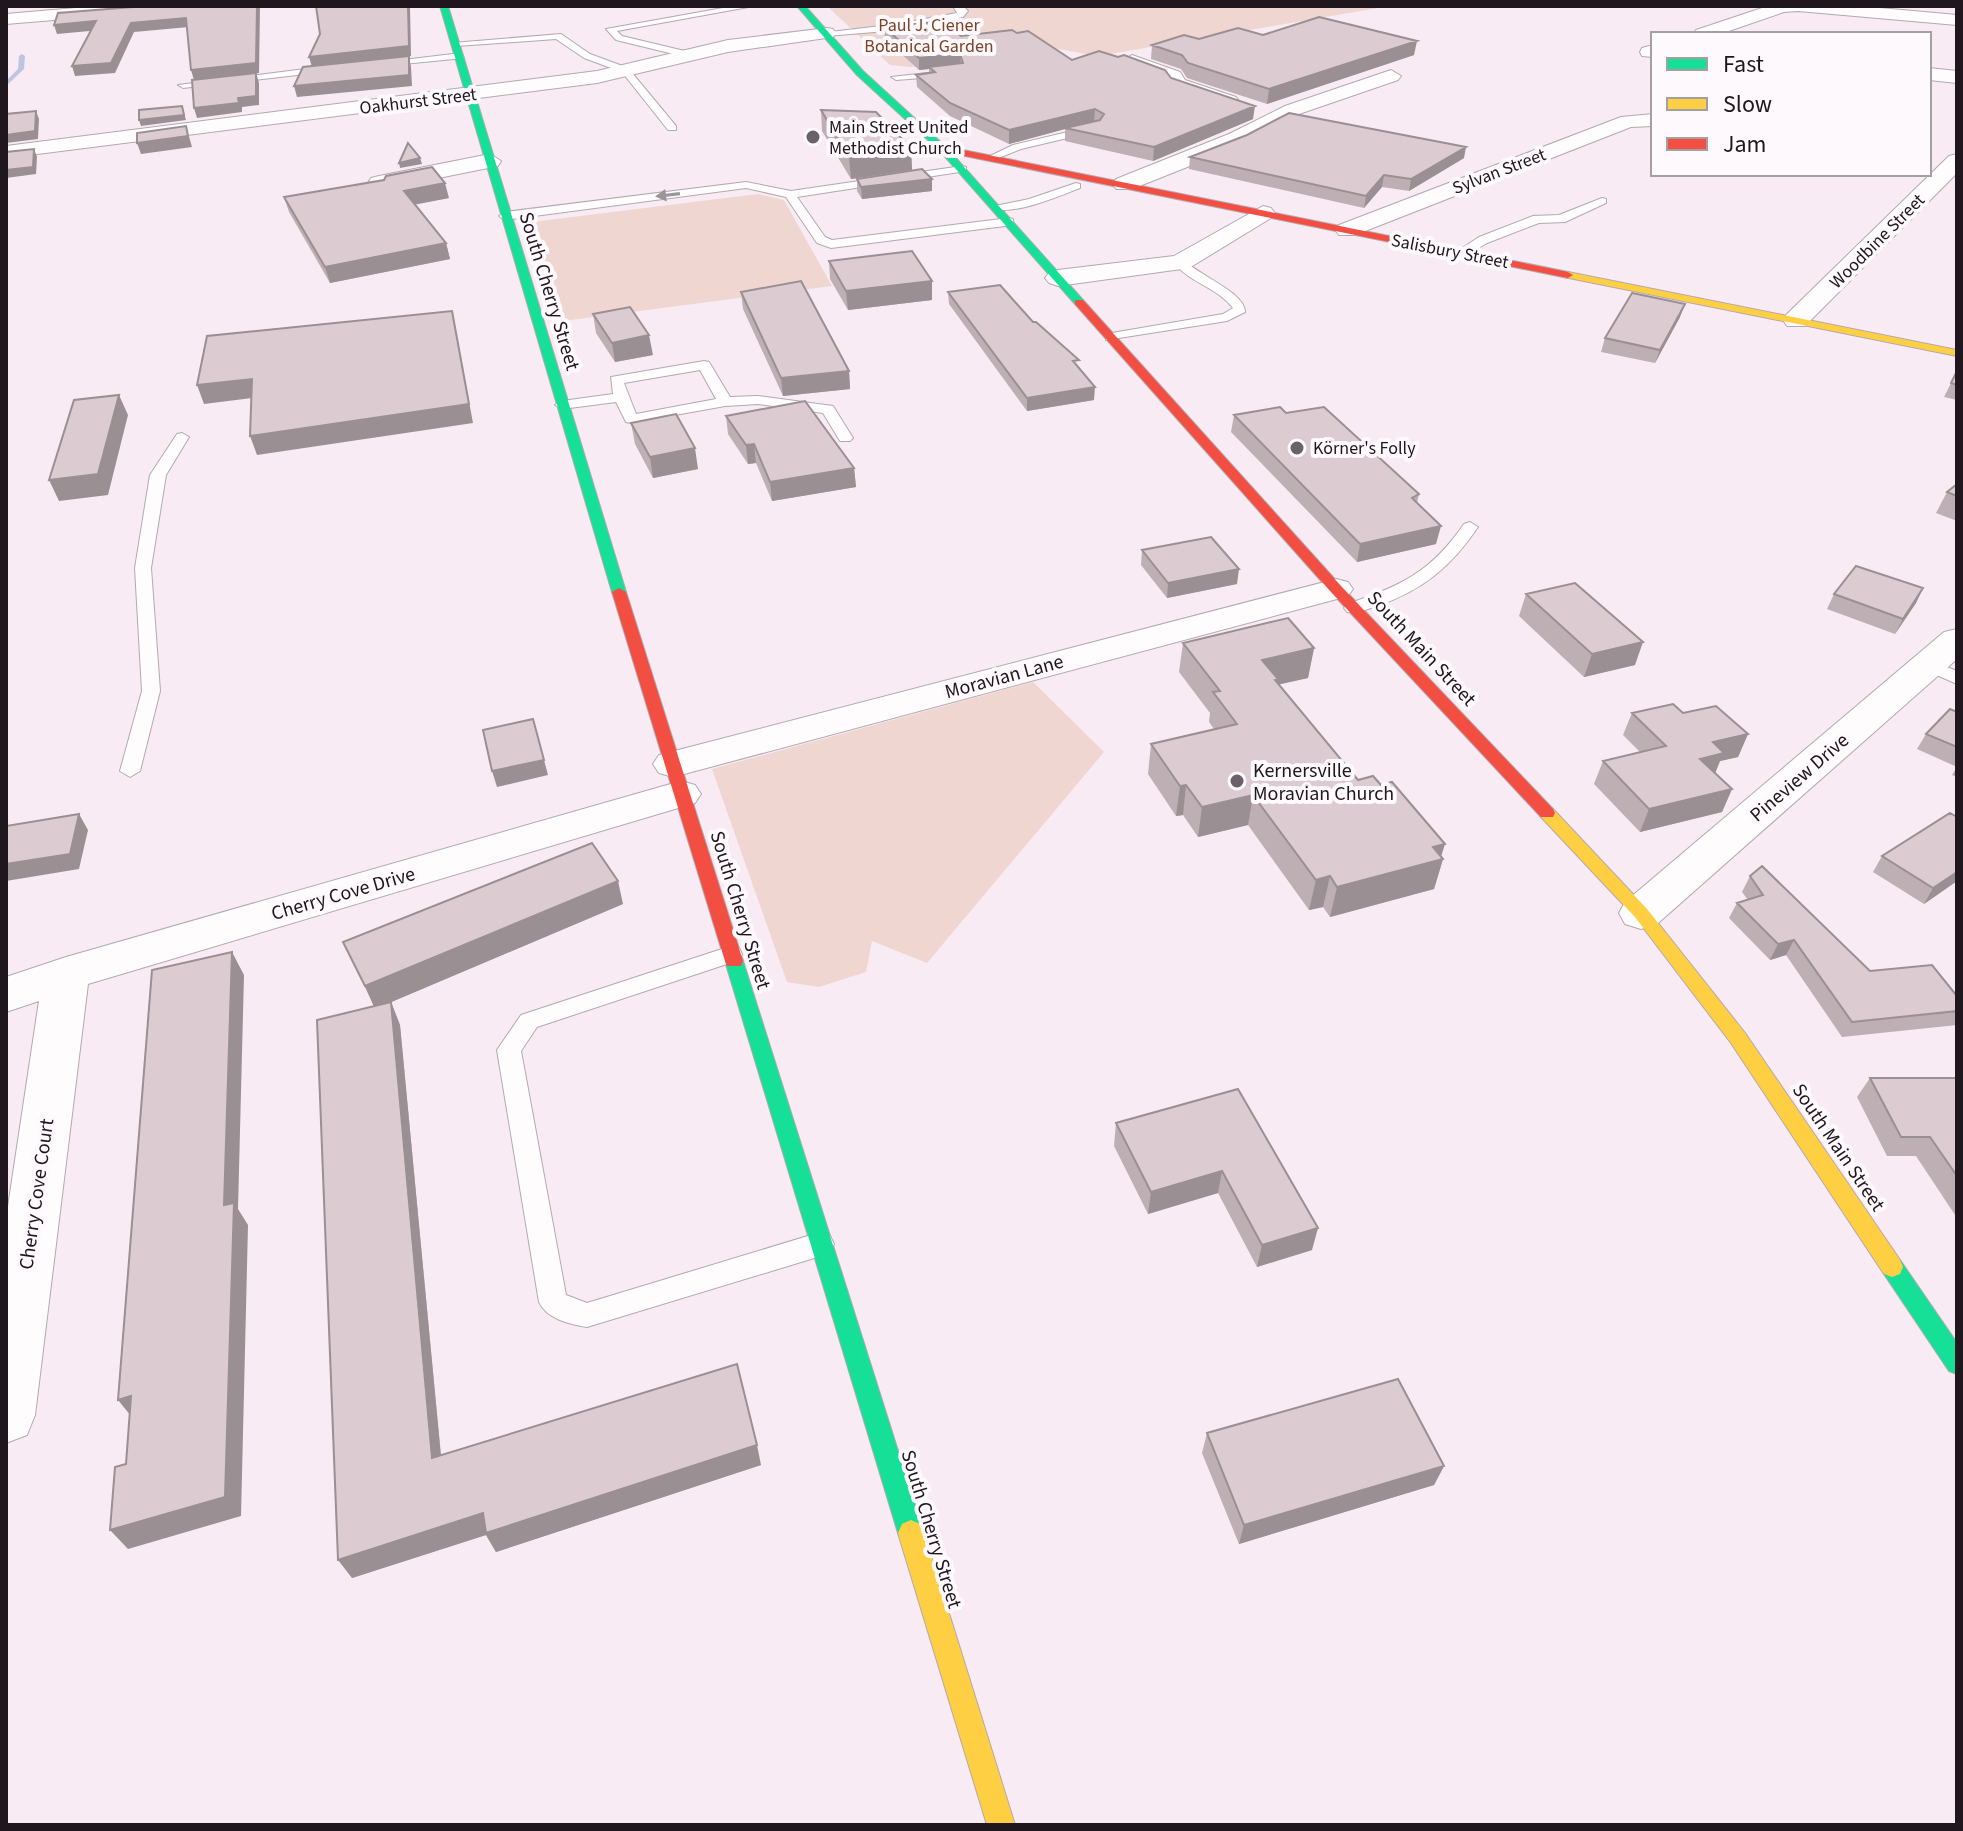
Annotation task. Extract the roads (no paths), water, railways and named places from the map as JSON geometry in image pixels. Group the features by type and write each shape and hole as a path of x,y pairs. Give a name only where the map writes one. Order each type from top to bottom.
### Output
{"main road":[{"name":"South Cherry Street","path":"444,6 475,94 505,216 562,405 1001,1825"},
{"name":"South Main Street","path":"801,6 867,78 962,169 1345,598 1641,913 1738,1038 1957,1363"},
{"name":"Salisbury Street","path":"943,149 1957,353"}],"street":[{"path":"6,19 162,6"},
{"path":"1708,32 1782,7 1798,6 1957,20"},
{"name":"Oakhurst Street","path":"6,152 475,94 625,70 757,41 827,33"},
{"path":"1132,61 1173,76 1178,84 1277,117"},
{"path":"1931,74 1957,77"},
{"path":"1124,184 1216,148 1277,117 1391,76"},
{"name":"Sylvan Street","path":"1347,230 1628,121 1651,120"},
{"path":"360,186 490,161"},
{"name":"Woodbine Street","path":"1796,320 1945,166"},
{"path":"1058,278 1180,263 1263,213"},
{"name":"Moravian Lane","path":"677,779 1345,598"},
{"name":"Pineview Drive","path":"1641,913 1948,661"},
{"name":"Cherry Cove Drive","path":"6,995 677,779"},
{"name":"Cherry Cove Court","path":"6,1415 66,974"}],"lane":[{"path":"690,55 619,38 611,29 750,6"},
{"path":"827,33 898,27 960,15 964,11 957,6"},
{"path":"919,13 931,20"},
{"path":"374,64 558,36 587,56 625,70 672,128"},
{"path":"183,85 335,69"},
{"path":"867,78 942,75 958,71"},
{"path":"867,78 896,77"},
{"path":"991,158 1017,147 1095,128"},
{"path":"505,216 746,185 775,189 790,195 962,169"},
{"path":"996,207 1031,202 1076,186"},
{"path":"790,195 821,240 831,244 1009,222"},
{"path":"1461,253 1483,240 1537,219 1561,219 1602,201"},
{"path":"1111,337 1227,317 1240,309 1236,300 1190,274 1180,263"},
{"path":"725,402 704,365 616,380 631,419 725,402 758,400 828,409 845,438"},
{"path":"562,405 621,397"},
{"path":"130,771 151,691 143,568 158,475 182,437"},
{"path":"1345,598 1422,582 1450,557 1470,527"},
{"path":"731,954 529,1021 513,1042 509,1050 553,1302 571,1312 587,1315 821,1244"}],"waterway":[{"path":"6,84 21,69 22,56"}],"place":[{"name":"Main Street United Methodist Church","path":"813,137"},
{"name":"Körner's Folly","path":"1297,448"},
{"name":"Kernersville Moravian Church","path":"1237,781"}],"park label":[{"name":"Paul J. Ciener Botanical Garden","path":"929,35"}]}
